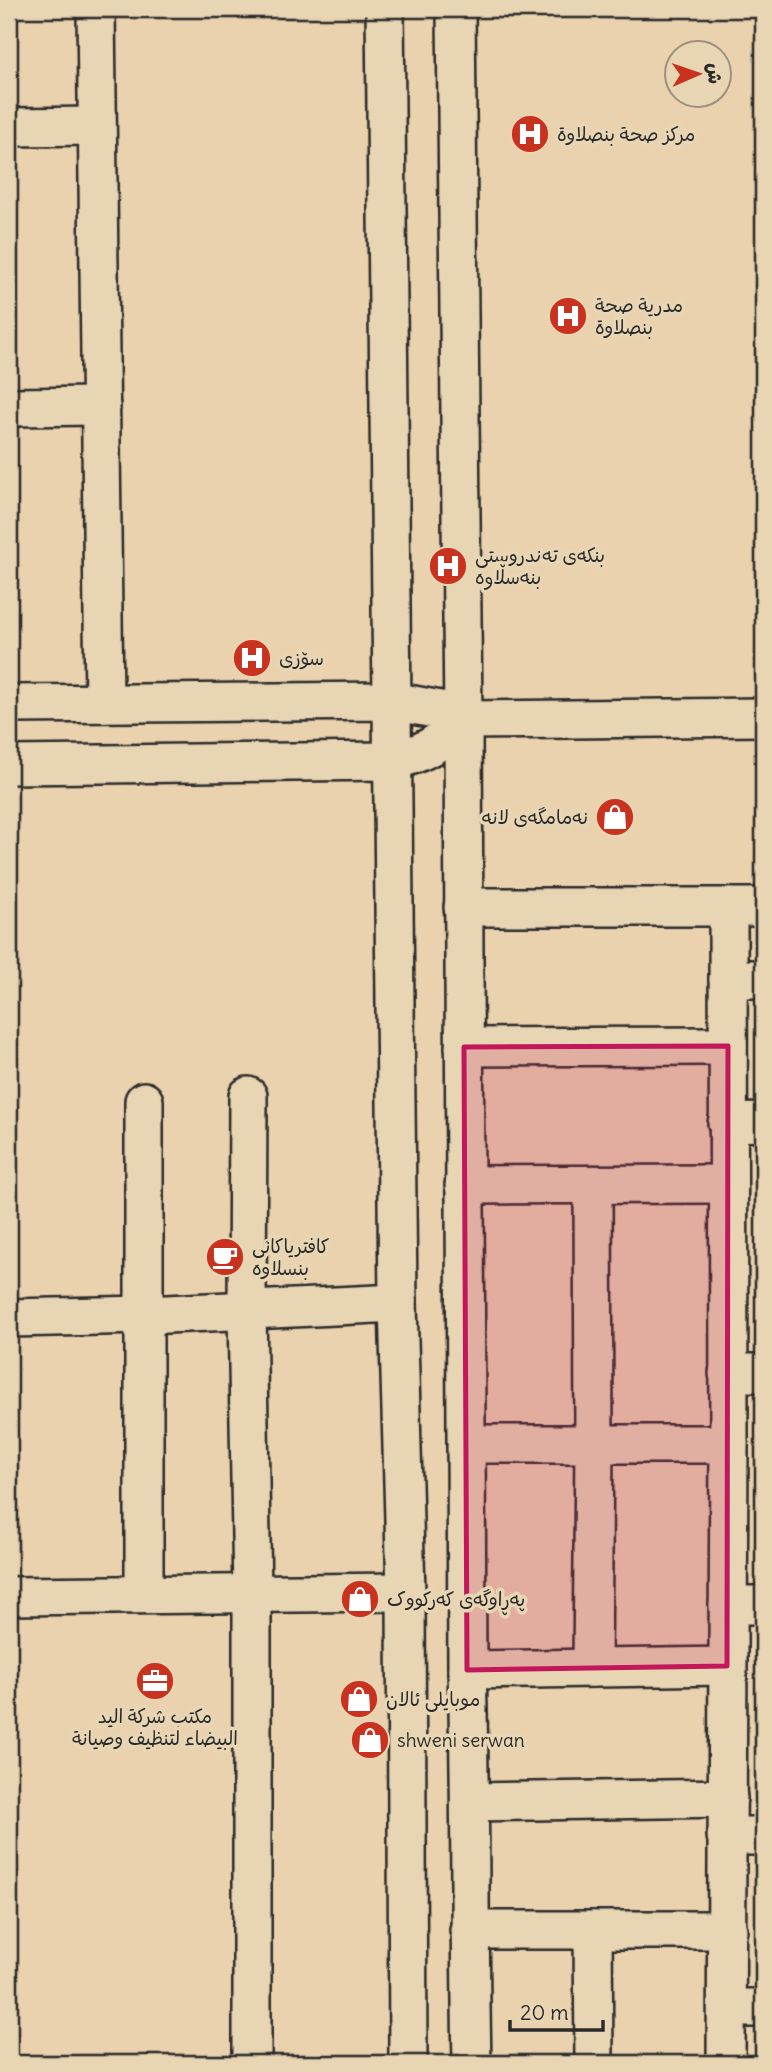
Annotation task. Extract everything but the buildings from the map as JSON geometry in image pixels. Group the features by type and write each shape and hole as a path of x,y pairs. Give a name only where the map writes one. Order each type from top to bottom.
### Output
{"street":[{"path":"96,9 104,703"},
{"path":"385,9 398,1303 406,1592 408,2063"},
{"path":"456,9 472,2063"},
{"path":"9,127 97,126"},
{"path":"9,407 101,406"},
{"path":"9,704 392,701 440,710 463,720 763,717"},
{"path":"9,765 393,761 432,747 449,735 463,720"},
{"path":"463,907 745,907 745,979 728,1046 727,1184 746,1373 729,1444 746,1605 727,1666 726,2063"},
{"path":"464,1047 728,1046"},
{"path":"248,1096 252,2063"},
{"path":"144,1101 144,1594"},
{"path":"727,1123 763,1122"},
{"path":"464,1185 727,1184"},
{"path":"592,1668 593,1185"},
{"path":"9,1318 146,1315 398,1303"},
{"path":"467,1444 729,1444"},
{"path":"9,1595 406,1592"},
{"path":"467,1670 727,1666"},
{"path":"471,1802 728,1798"},
{"path":"726,1836 763,1836"},
{"path":"469,1930 728,1930"},
{"path":"593,1930 594,2063"},
{"path":"727,2008 763,2008"}],"highlighted area":[{"path":"728,1046 727,1666 467,1670 464,1047"}],"place":[{"name":"مركز صحة بنصلاوة","path":"530,134"},
{"name":"مدرية صحة بنصلاوة","path":"568,316"},
{"name":"بنكەی تەندروستی بنەسڵاوە","path":"448,566"},
{"name":"سۆزی","path":"252,658"},
{"name":"نەمامگەی لانە","path":"615,817"},
{"name":"كافترياكانى بنسلاوه","path":"225,1257"},
{"name":"پەڕاوگەی کەرکووک","path":"360,1599"},
{"name":"مكتب شركة الید البیضاء لتنظیف وصیانة","path":"155,1681"},
{"name":"موبایلی ئالان","path":"359,1699"},
{"name":"shweni serwan","path":"370,1740"}]}
